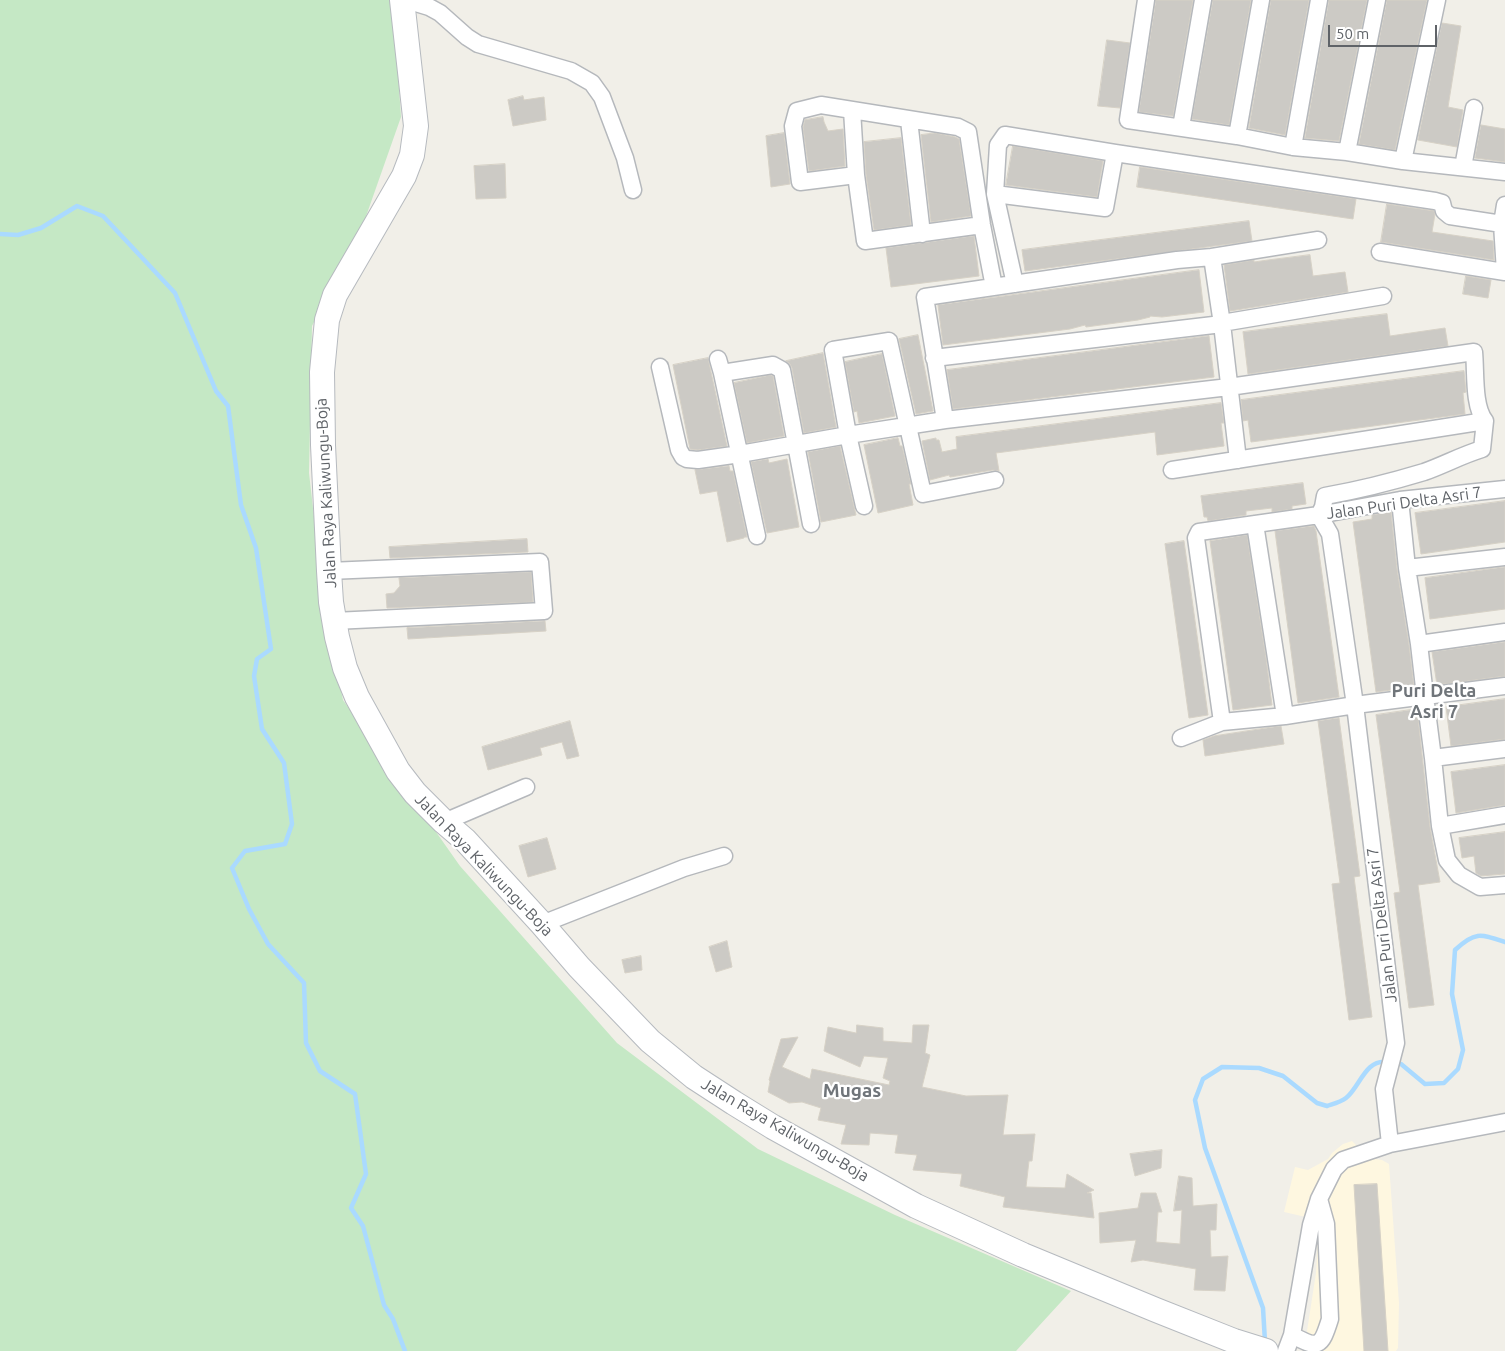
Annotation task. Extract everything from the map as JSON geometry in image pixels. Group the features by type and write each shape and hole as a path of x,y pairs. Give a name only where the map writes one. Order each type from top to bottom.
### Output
{"main road":[{"name":"Jalan Raya Kaliwungu-Boja","path":"404,0 415,118 415,139 412,155 404,176 336,295 324,340 322,372 323,445 329,571 334,621 345,668 357,697 398,770 415,793 465,840 579,967 650,1041 694,1078 734,1103 916,1206 1023,1255 1234,1341 1266,1351"}],"street":[{"path":"404,0 430,7 440,12 467,37 478,44 571,71 592,83 602,97 625,158 633,190"},
{"path":"1146,0 1128,120 1237,136 1293,147 1505,172"},
{"path":"1181,127 1203,0"},
{"path":"1237,136 1261,0"},
{"path":"1293,147 1319,0"},
{"path":"1347,152 1376,0"},
{"path":"1404,161 1437,0"},
{"path":"856,175 800,182 793,126 798,111 821,105 958,128 968,132 982,225 994,287"},
{"path":"1463,167 1474,108"},
{"path":"852,110 856,175 865,241 982,225"},
{"path":"909,120 922,234"},
{"path":"1015,284 995,194 998,145 1005,135 1434,201 1442,203 1444,211 1450,216 1502,224"},
{"path":"995,194 1105,208 1115,153"},
{"path":"1380,252 1505,272 1502,224 1505,205"},
{"path":"945,420 925,297 1177,260 1212,257 1318,240"},
{"path":"1212,257 1222,323 1238,460"},
{"path":"934,358 1222,323 1382,296"},
{"path":"864,506 848,435 833,350 889,341 923,494 996,480"},
{"path":"660,367 679,450 683,457 691,460 740,454 908,425 1229,387 1474,352 1475,391 1480,415 1485,421 1482,449 1424,471 1357,490 1325,496 1319,515 1199,532 1196,538 1222,722"},
{"path":"757,536 720,366 773,364 782,370 812,524"},
{"path":"1172,470 1485,421"},
{"name":"Jalan Puri Delta Asri 7","path":"1390,1144 1384,1089 1396,1043 1355,706 1330,534 1319,515 1400,500 1505,489"},
{"path":"1400,500 1407,568 1420,644 1440,826 1447,860 1459,876 1480,887 1505,886"},
{"path":"1255,524 1285,716"},
{"path":"1407,568 1505,557"},
{"path":"329,571 540,562 544,611 334,621"},
{"path":"1420,644 1505,632"},
{"path":"1180,738 1222,722 1285,716 1505,686"},
{"path":"1433,758 1505,749"},
{"path":"444,822 526,787"},
{"path":"1440,826 1505,815"},
{"path":"542,924 684,868 724,856"},
{"path":"1286,1351 1292,1335 1311,1225 1319,1199 1334,1169 1342,1160 1390,1144 1505,1122"},
{"path":"1292,1335 1310,1344 1316,1343 1322,1340 1330,1319 1326,1224 1319,1199"}],"shaded area":[{"path":"1352,1141 1369,1158 1382,1160 1389,1164 1399,1303 1398,1348 1396,1351 1307,1351 1307,1331 1316,1273 1319,1220 1284,1212 1295,1167 1308,1170 1328,1159 1343,1144"}],"green space":[{"path":"0,0 393,0 401,117 364,222 312,326 309,473 325,613 343,700 460,866 617,1043 758,1149 895,1215 1071,1291 1016,1351 0,1351"}],"building":[{"path":"1156,0 1193,0 1173,116 1139,112"},
{"path":"1213,0 1251,0 1229,125 1192,119"},
{"path":"1271,0 1309,0 1285,135 1249,128"},
{"path":"1329,0 1367,0 1339,141 1305,138"},
{"path":"1387,0 1427,0 1395,150 1359,144"},
{"path":"1442,23 1461,26 1448,107 1463,110 1457,147 1418,140"},
{"path":"1107,40 1130,43 1120,108 1098,106"},
{"path":"523,96 524,100 544,97 546,120 513,126 508,100"},
{"path":"823,117 828,131 843,129 845,166 809,171 803,127 805,120"},
{"path":"1481,125 1505,129 1505,162 1475,158"},
{"path":"784,133 790,184 771,187 766,136"},
{"path":"935,133 959,139 971,216 931,222 921,135"},
{"path":"901,138 911,225 874,230 866,174 864,142"},
{"path":"1013,146 1103,161 1097,197 1006,185"},
{"path":"505,164 506,198 476,199 474,166"},
{"path":"1140,167 1356,199 1353,219 1137,187"},
{"path":"1387,204 1434,211 1432,232 1493,241 1494,260 1381,242"},
{"path":"1249,221 1252,241 1025,271 1022,250"},
{"path":"974,236 979,276 891,287 886,248"},
{"path":"1310,255 1313,276 1345,272 1348,292 1230,311 1224,265 1254,260 1254,262"},
{"path":"1199,270 1204,312 1162,317 1150,316 1138,320 1086,327 1085,325 1070,329 943,345 938,305"},
{"path":"1466,276 1491,280 1488,298 1463,294"},
{"path":"1387,314 1390,336 1445,328 1448,346 1248,374 1243,332"},
{"path":"918,335 933,411 916,414 899,339"},
{"path":"1209,336 1214,377 953,409 947,370"},
{"path":"823,353 836,427 804,433 792,368 786,361"},
{"path":"882,354 895,416 859,423 857,411 854,412 845,362"},
{"path":"708,358 727,446 698,450 690,449 673,365"},
{"path":"1464,371 1466,392 1463,393 1465,414 1251,442 1248,420 1243,421 1241,400"},
{"path":"773,376 784,436 747,443 734,383"},
{"path":"1221,403 1224,423 1221,423 1224,446 1157,455 1155,432 996,453 999,471 993,470 950,477 949,475 930,480 922,441 936,438 936,440 939,440 942,452 957,449 956,437"},
{"path":"898,438 900,446 902,446 911,484 909,484 913,505 878,513 864,445"},
{"path":"840,446 856,515 821,522 808,452"},
{"path":"768,459 769,463 787,459 799,527 767,533 751,462"},
{"path":"729,466 730,471 733,471 747,537 727,542 717,491 700,494 695,470"},
{"path":"1303,483 1306,504 1292,506 1292,509 1272,512 1272,508 1246,511 1246,515 1208,521 1207,517 1204,517 1201,496"},
{"path":"1505,501 1505,542 1421,554 1415,513"},
{"path":"1391,512 1414,687 1376,692 1353,522 1372,519 1372,515"},
{"path":"1314,526 1339,697 1298,703 1275,531"},
{"path":"1247,535 1272,705 1233,710 1210,541"},
{"path":"527,539 528,552 390,558 389,547"},
{"path":"1184,541 1208,715 1189,718 1165,544"},
{"path":"1505,567 1505,609 1430,619 1425,578"},
{"path":"531,572 533,602 387,608 386,594 394,593 400,586 399,578"},
{"path":"545,621 546,631 408,639 407,628"},
{"path":"1505,642 1505,676 1437,685 1432,652"},
{"path":"1505,699 1505,739 1451,746 1446,707"},
{"path":"1417,709 1430,827 1440,882 1418,885 1434,1005 1409,1008 1394,893 1400,892 1376,715"},
{"path":"1339,718 1360,876 1354,877 1372,1017 1349,1020 1332,884 1340,883 1318,721"},
{"path":"570,721 579,756 567,759 562,742 540,748 542,755 488,770 482,747"},
{"path":"1281,726 1284,744 1205,756 1203,740 1214,736"},
{"path":"1505,765 1505,805 1456,813 1451,772"},
{"path":"1505,832 1505,874 1481,876 1476,873 1474,856 1462,858 1459,838"},
{"path":"547,838 556,869 528,877 519,846"},
{"path":"727,941 732,967 716,972 709,947"},
{"path":"641,956 642,970 625,973 622,960"},
{"path":"857,1025 883,1028 883,1041 912,1043 913,1025 929,1025 925,1053 930,1055 922,1087 966,1096 1008,1095 1003,1135 1035,1134 1032,1161 1029,1161 1026,1187 1065,1188 1067,1174 1094,1190 1087,1193 1091,1193 1094,1218 1003,1207 1005,1197 960,1186 962,1174 913,1170 917,1155 895,1153 898,1135 870,1133 869,1145 841,1144 846,1125 818,1120 821,1108 802,1102 789,1103 768,1092 769,1080 781,1039 798,1037 782,1067 810,1079 812,1069 889,1085 890,1081 883,1078 888,1058 864,1056 860,1067 824,1051 828,1027 856,1033"},
{"path":"1162,1150 1161,1168 1135,1176 1130,1154"},
{"path":"1179,1176 1192,1178 1193,1206 1217,1204 1216,1230 1210,1230 1211,1257 1228,1256 1225,1291 1194,1290 1196,1269 1143,1260 1131,1262 1136,1240 1100,1243 1099,1213 1138,1208 1141,1193 1156,1193 1162,1212 1158,1212 1156,1242 1180,1244 1182,1210 1174,1211"},
{"path":"1377,1184 1388,1351 1364,1351 1354,1185"}],"waterway":[{"path":"0,234 18,235 41,228 77,206 103,216 175,293 216,391 228,406 241,505 256,548 271,649 257,659 254,676 262,729 284,763 292,824 285,844 245,851 232,868 249,909 268,944 304,983 306,1043 320,1071 355,1094 366,1174 351,1208 363,1226 384,1305 393,1319 405,1351"},
{"path":"1395,1063 1401,1064 1425,1084 1444,1083 1458,1069 1463,1050 1452,994 1455,950 1468,940 1478,936 1490,937 1505,942"},
{"path":"1265,1342 1263,1308 1205,1148 1195,1100 1203,1079 1222,1067 1259,1068 1283,1076 1317,1103 1327,1106 1346,1098 1373,1065 1379,1062 1387,1062"}],"district":[{"name":"Puri Delta Asri 7","path":"1434,701"},
{"name":"Mugas","path":"852,1091"}]}
